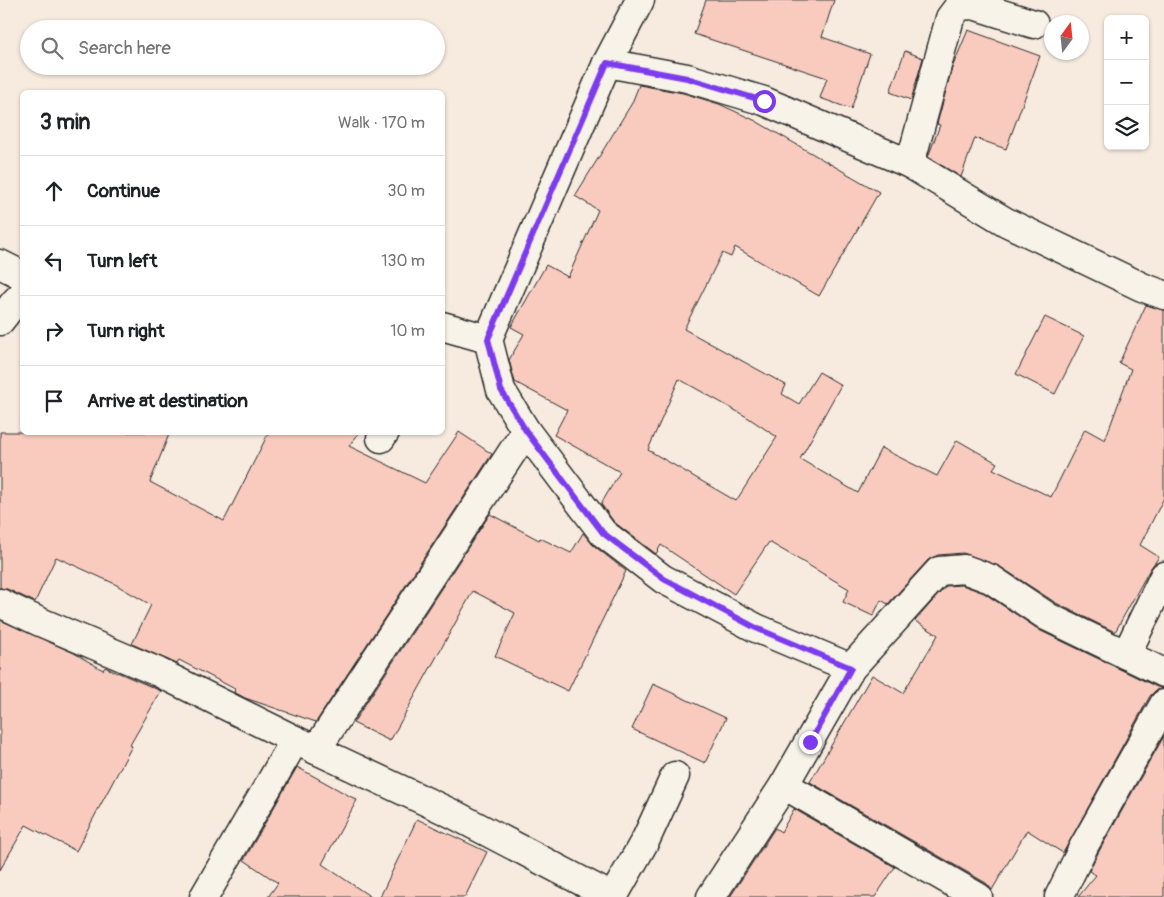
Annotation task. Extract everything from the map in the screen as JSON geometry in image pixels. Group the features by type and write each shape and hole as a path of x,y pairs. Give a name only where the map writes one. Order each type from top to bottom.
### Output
{"street":[{"path":"640,0 607,63 488,339 501,390 526,431 603,533 664,579 756,628 851,668"},
{"path":"910,164 950,18 959,6 973,5 1034,24"},
{"path":"607,63 687,78 764,101 910,164 1006,222 1142,287 1164,295"},
{"path":"0,264 20,274"},
{"path":"0,321 20,297"},
{"path":"446,334 488,339"},
{"path":"204,897 306,745 526,431"},
{"path":"711,897 784,785 851,668 939,572 964,569 991,579 1048,617 1164,673"},
{"path":"1126,655 1164,576"},
{"path":"0,603 46,625 158,672 306,745 453,814 612,897 646,839 675,776"},
{"path":"1059,897 1084,846 1164,704"},
{"path":"784,785 978,897"}],"building":[{"path":"706,0 834,0 822,37 870,54 851,109 820,98 827,78 694,34"},
{"path":"968,30 1040,56 1006,149 975,138 961,177 928,157 940,125 937,124 952,68"},
{"path":"905,51 923,58 911,100 890,92"},
{"path":"639,85 683,93 719,104 754,120 879,192 819,296 735,247 731,257 722,253 684,329 786,385 782,394 799,404 819,372 841,385 800,459 858,493 881,448 937,476 957,440 997,463 993,469 1051,497 1085,429 1105,440 1131,369 1119,363 1146,305 1164,310 1164,498 1140,545 1159,557 1150,569 1115,632 1056,603 999,566 963,553 938,555 928,560 888,604 881,600 873,616 843,602 849,589 769,542 734,594 661,545 656,554 614,522 601,504 620,472 554,435 567,410 515,382 509,360 524,334 511,327 546,265 568,277 598,210 575,196 632,103","holes":["679,379 747,417 777,437 736,501 648,450"]},
{"path":"1045,317 1084,336 1055,394 1016,374"},
{"path":"0,432 20,432 20,435 169,435 150,482 224,521 267,435 358,435 349,446 425,483 459,432 492,454 316,722 245,698 234,692 235,689 179,660 177,664 132,644 151,605 113,583 56,557 35,602 7,589 0,588"},
{"path":"490,514 539,540 540,538 571,553 583,533 593,545 626,571 568,691 495,656 515,613 473,591 390,741 353,723"},
{"path":"962,585 984,593 1041,631 1157,687 1164,688 1156,690 1150,696 1063,853 1027,830 992,890 986,883 810,782 872,675 903,693 938,635 915,621 946,586"},
{"path":"0,620 74,653 103,670 105,667 161,691 130,745 132,746 76,851 26,825 0,870"},
{"path":"653,684 726,718 705,763 632,729"},
{"path":"1164,736 1164,897 1078,897 1096,875 1089,871"},
{"path":"297,767 357,800 322,864 371,897 268,897 278,883 244,860"},
{"path":"794,809 895,867 875,897 730,897 775,828 781,832"},
{"path":"417,819 487,852 465,897 380,897"}],"route":[{"path":"764,101 687,78 607,63 488,339 501,390 526,431 603,533 664,579 756,628 851,668 810,742"}]}
